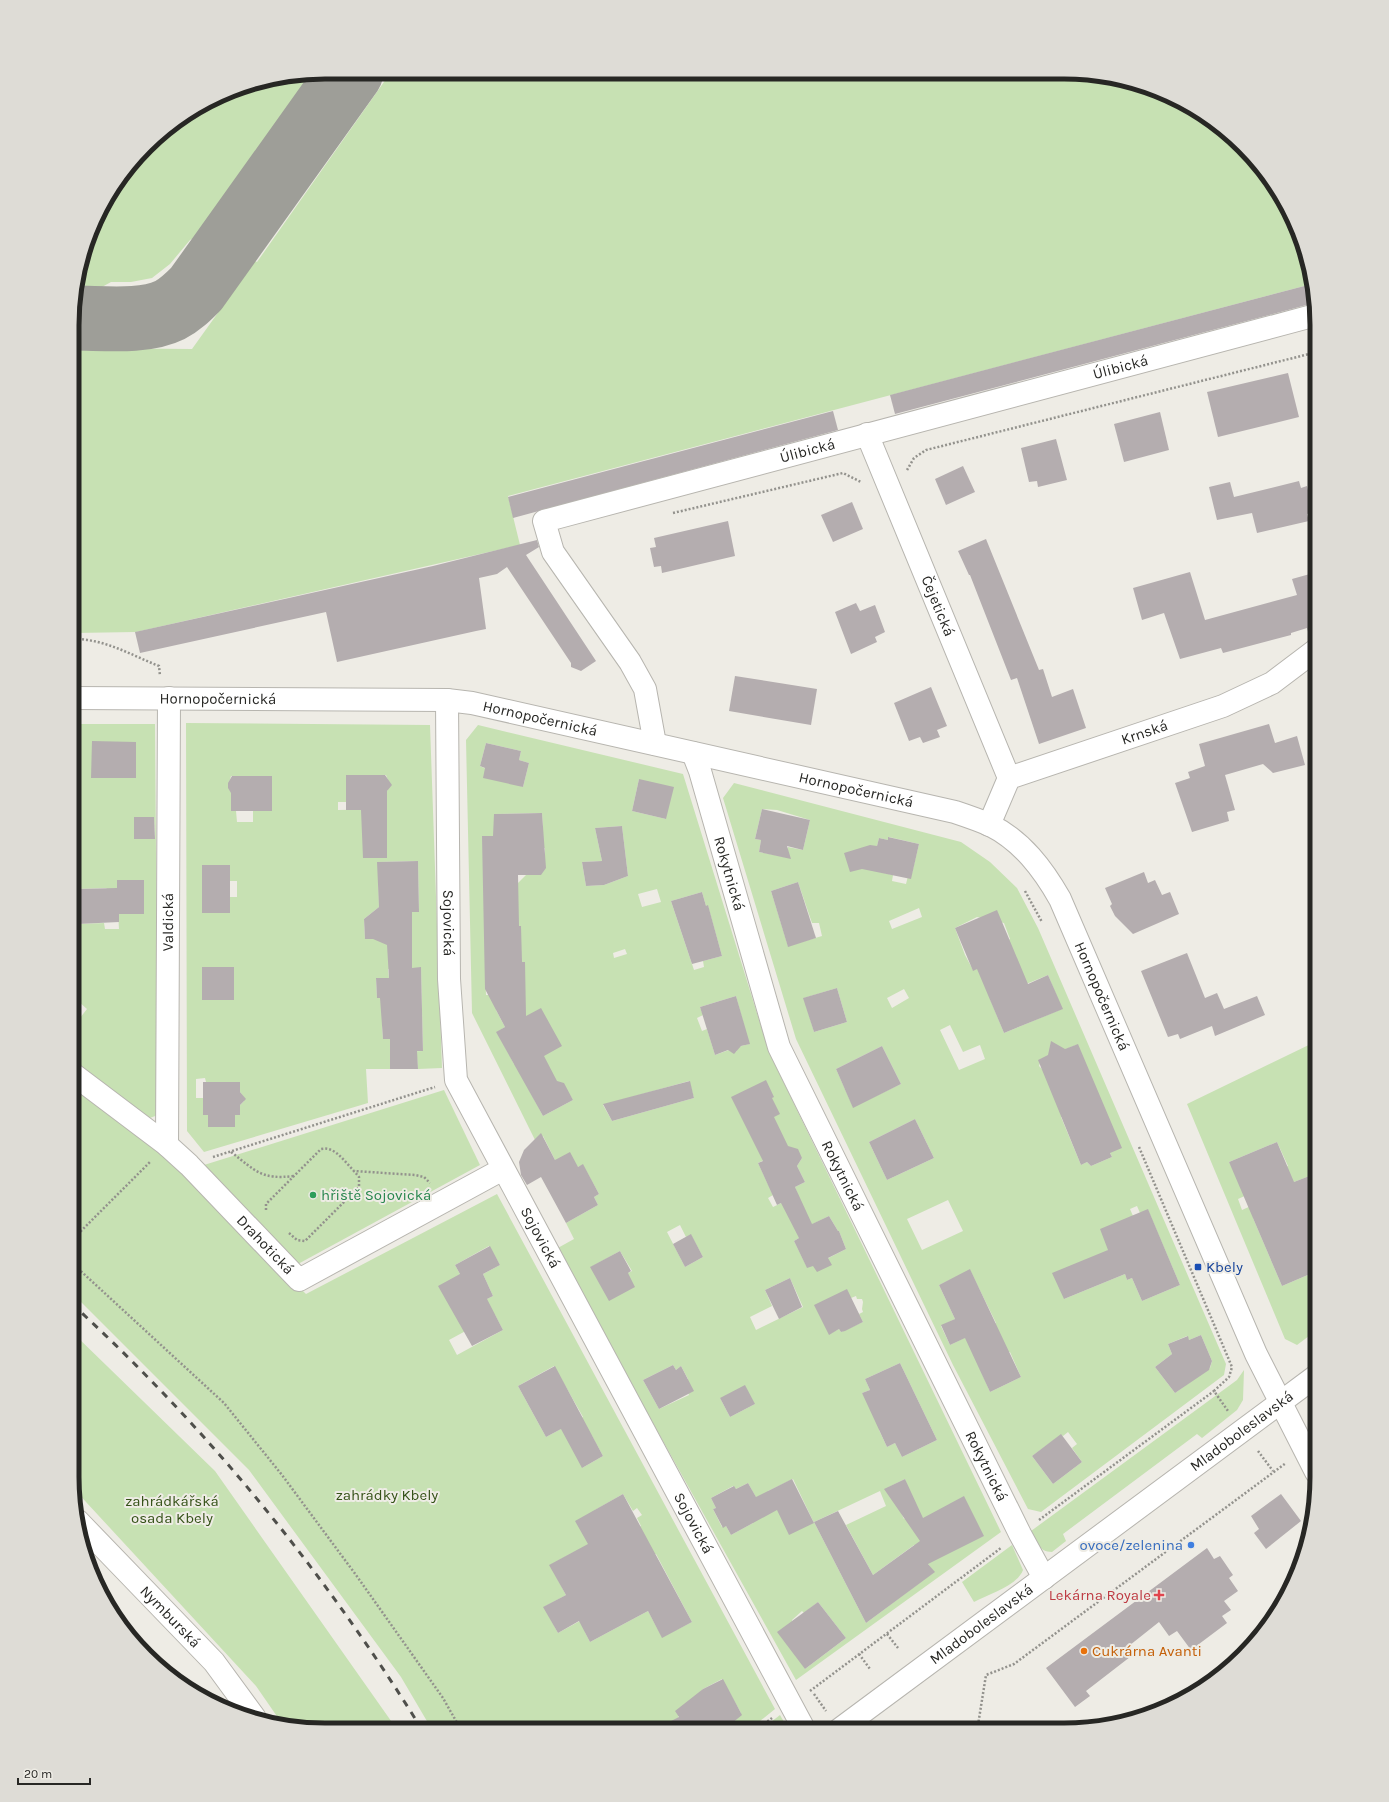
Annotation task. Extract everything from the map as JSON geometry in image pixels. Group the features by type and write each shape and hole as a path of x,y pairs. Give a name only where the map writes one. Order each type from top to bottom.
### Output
{"street":[{"name":"Úlibická","path":"655,744 645,689 630,662 553,552 544,521 1309,317"},
{"name":"Čejetická","path":"867,434 1009,778"},
{"name":"Krnská","path":"1009,778 1224,706 1272,683 1310,654"},
{"name":"Hornopočernická","path":"79,698 447,700 472,703 955,812 989,825 1017,842 1036,861 1047,876 1060,899 1252,1344 1310,1460"},
{"name":"Valdická","path":"167,1145 169,698"},
{"name":"Sojovická","path":"447,700 449,979 456,1080 801,1723"},
{"name":"Rokytnická","path":"693,753 700,770 779,1047 1013,1521 1044,1578"},
{"path":"989,825 1009,778"},
{"name":"Drahotická","path":"79,1079 167,1145 189,1165 299,1280 503,1169"},
{"name":"Mladoboleslavská","path":"834,1722 1044,1578 1310,1381"},
{"name":"Nymburská","path":"85,1528 214,1662 250,1711"}],"path":[{"path":"906,472 914,458 926,450 1310,354"},
{"path":"666,514 843,473"},
{"path":"79,639 87,639 116,647 160,666"},
{"path":"1022,886 1044,924"},
{"path":"189,1165 456,1080"},
{"path":"1035,1523 1214,1391 1230,1377 1232,1367 1137,1141"},
{"path":"79,1233 167,1145"},
{"path":"270,1214 265,1209 266,1204 320,1149 332,1149 359,1177 359,1187 305,1241 296,1240 286,1230"},
{"path":"231,1152 257,1172 267,1177 275,1178 294,1176"},
{"path":"354,1171 415,1175 424,1177 442,1202"},
{"path":"79,1269 224,1403 282,1475 356,1575 443,1698 457,1723"},
{"path":"1214,1391 1232,1416"},
{"path":"1258,1451 1273,1471"},
{"path":"978,1723 986,1675 1014,1664 1273,1471 1287,1463"},
{"path":"806,1693 1004,1546"},
{"path":"887,1634 898,1648"},
{"path":"859,1654 870,1669"},
{"path":"811,1690 834,1722"},
{"path":"766,1723 775,1716"}],"green space":[{"path":"386,79 1064,79 1096,81 1128,87 1143,92 1173,104 1201,120 1226,140 1259,175 1269,188 1285,216 1302,261 1307,285 508,496 520,545 136,632 79,633 79,348 192,349 255,261 257,262"},
{"path":"314,80 206,232 190,240 170,264 152,278 131,282 111,282 93,292 81,291 87,261 104,216 120,188 151,151 188,120 216,104 261,87 293,81"},
{"path":"186,723 430,725 442,1068 418,1069 417,1057 390,1069 366,1069 368,1103 204,1152 187,1131","holes":["346,775 386,775 390,785 387,791 387,809 338,810 338,802 346,802","231,776 271,776 272,811 253,811 253,822 237,822 236,811 231,811 231,792 228,787","418,861 419,912 405,912 412,920 412,937 365,939 364,919 379,907 378,862","230,865 230,881 237,881 237,897 230,897 202,913 202,866","202,967 234,1000 202,1000","421,968 423,1051 390,1052 390,1039 383,1039 382,1026 390,1025 389,998 377,998 376,979 389,978 388,969","205,1078 206,1082 240,1092 244,1101 240,1105 240,1115 235,1115 235,1127 208,1127 208,1115 203,1115 203,1098 196,1098 196,1079"]},
{"path":"79,724 155,724 158,1115 147,1119 79,1066 79,1019 87,1009 79,1002 79,924 104,923 105,929 119,929 117,897 106,888 79,889","holes":["92,742 136,742 136,778 92,778","134,817 154,817 155,838 134,839"]},
{"path":"478,725 683,774 769,1052 1001,1532 796,1680 556,1249 574,1239 566,1223 598,1205 594,1197 599,1194 583,1165 578,1167 555,1160 543,1136 535,1140 472,1013 466,740","holes":["486,743 521,751 519,760 529,763 523,787 480,766","639,779 666,819 632,811","542,813 543,828 524,848 545,848 545,864 538,875 526,875 518,883 518,901 482,836 494,836 494,814","622,826 628,876 604,885 586,886 582,862 602,861 595,828","657,889 661,902 642,907 638,894","702,892 706,906 708,906 722,956 703,961 704,967 694,970 671,901","625,949 627,954 614,958 613,953","525,962 503,995 486,995 485,963","736,996 749,1044 738,1047 736,1052 729,1050 715,1055 707,1029 702,1031 697,1018 703,1015 700,1007","496,1010 520,1020 522,1060 514,1064 497,1032 505,1027","689,1081 694,1098 612,1121 603,1105","562,1083 573,1100 543,1116 529,1090","789,1148 802,1158 797,1166 805,1182 795,1187 798,1195 773,1207 768,1198 773,1195 758,1163","829,1216 839,1231 846,1249 813,1266 806,1265 794,1241 799,1238 803,1229","680,1225 686,1237 691,1235 703,1257 685,1267 667,1232","620,1251 632,1271 628,1273 591,1267","790,1278 803,1307 756,1330 750,1317 772,1306 765,1290","856,1296 857,1299 862,1299 863,1312 859,1314 863,1322 841,1332 839,1329 829,1334 851,1298","900,1363 937,1440 902,1457 895,1443 887,1447 879,1430 887,1426 862,1393 870,1390 865,1379","673,1365 676,1370 681,1366 688,1379 683,1383 689,1395 659,1409 643,1380","720,1398 755,1404 730,1417","793,1479 814,1523 768,1491","905,1479 916,1514 904,1519 889,1487","748,1483 764,1512 751,1519 753,1523 731,1535 726,1526 722,1527 713,1509 716,1508 711,1498 733,1486 736,1489","880,1491 886,1506 846,1525 873,1575 914,1545 934,1572 866,1623 814,1522","818,1602 846,1638 805,1669 792,1620 802,1611 804,1613"]},
{"path":"734,783 961,842 990,862 1017,888 1038,928 1226,1364 1224,1375 1041,1512 1028,1509 953,1365 796,1039 723,798","holes":["762,809 777,810 810,820 803,850 788,847 785,857 759,852 761,840 755,839","889,837 919,844 912,873 909,872 906,884 892,881 893,875 880,872 877,846 879,838 888,840","798,882 812,923 819,923 822,936 788,946 771,891","919,908 922,917 892,929 889,921","977,917 1004,923 1010,939 973,970 965,955 955,928","1048,975 1062,1009 1004,1033 990,999","837,988 847,1022 814,1032 804,998","904,989 909,998 892,1008 887,998","950,1025 963,1052 980,1045 985,1059 959,1070 940,1030","1076,1045 1077,1046 1042,1069 1039,1066 1041,1059","882,1046 901,1084 853,1107 836,1069","1088,1105 1112,1157 1091,1166 1087,1162 1081,1165 1061,1117","915,1119 934,1158 887,1180 869,1142","948,1200 963,1231 922,1250 907,1219","1137,1206 1140,1213 1148,1210 1180,1285 1142,1301 1132,1278 1127,1280 1125,1274 1064,1299 1108,1250 1133,1216 1130,1209","970,1270 996,1323 990,1326 1005,1354 1010,1352 1021,1377 990,1392 966,1337 950,1345 941,1326 955,1319 939,1285","1201,1335 1212,1361 1210,1368 1175,1393 1155,1367 1172,1354 1168,1344 1187,1336 1189,1340","1068,1432 1077,1444 1072,1448 1082,1462 1053,1484 1032,1456 1061,1435 1063,1436"]},
{"path":"1310,1044 1310,1176 1284,1186 1278,1170 1288,1166 1277,1142 1229,1162 1249,1194 1238,1199 1242,1210 1253,1205 1253,1218 1282,1286 1310,1274 1310,1335 1297,1345 1285,1339 1187,1104"},
{"path":"444,1090 480,1165 298,1264 204,1165"},
{"name":"zahrádky Kbely","path":"79,1091 159,1149 306,1294 497,1194 775,1709 758,1723 732,1723 741,1713 722,1679 703,1689 678,1717 682,1723 428,1723 401,1677 249,1470 79,1300","holes":["489,1246 500,1265 483,1274 493,1296 487,1299 460,1274 455,1265","495,1315 503,1330 457,1355 449,1340","554,1366 583,1417 546,1437 518,1386","592,1436 603,1456 582,1468","623,1494 633,1511 637,1508 642,1515 637,1518 641,1526 612,1541 595,1510","574,1552 578,1558 656,1554 692,1622 662,1637 648,1611 590,1642 585,1632 589,1616 558,1633 544,1607 566,1595 550,1565"]},
{"name":"zahrádkářská osada Kbely","path":"79,1339 215,1471 392,1723 325,1723 293,1721 278,1718 256,1686 80,1496"},
{"path":"1244,1370 1243,1400 1237,1410 1202,1438 1197,1434 1063,1534 1066,1541 1052,1552 1044,1550 1038,1545 1031,1531 1237,1380"},
{"path":"1012,1545 1023,1570 1020,1576 1002,1589 974,1602 962,1582"},
{"path":"780,1715 784,1722 783,1723 770,1723"}],"building":[{"path":"1307,285 1309,304 895,414 890,395"},
{"path":"1288,373 1299,417 1218,437 1207,392"},
{"path":"833,411 838,430 513,518 508,497"},
{"path":"1160,412 1169,450 1124,462 1114,424"},
{"path":"1056,439 1067,480 1038,487 1037,481 1029,482 1021,448"},
{"path":"963,466 975,492 946,505 935,479"},
{"path":"1299,481 1301,488 1307,486 1310,499 1310,513 1307,514 1309,521 1257,533 1252,513 1217,520 1209,487 1230,482 1234,497"},
{"path":"852,502 863,529 833,542 821,515"},
{"path":"728,521 735,556 662,573 661,566 654,567 650,548 656,547 654,538"},
{"path":"986,539 1039,670 1043,669 1052,697 1073,689 1086,728 1039,744 1017,678 1011,680 970,575 958,551"},
{"path":"537,540 539,547 526,555 596,661 581,671 571,667 571,663 507,567 497,574 479,578 486,629 337,662 326,612 140,653 135,632 433,566"},
{"path":"1190,572 1205,620 1297,595 1292,579 1310,574 1310,639 1307,628 1291,633 1291,635 1223,653 1221,648 1180,659 1164,613 1142,620 1133,588"},
{"path":"856,603 860,611 875,605 885,632 875,637 877,642 851,654 835,612"},
{"path":"735,676 817,689 811,725 729,711"},
{"path":"931,687 947,726 937,730 940,737 923,743 920,737 909,741 894,703"},
{"path":"1269,724 1275,743 1297,736 1305,765 1273,773 1263,764 1225,775 1235,810 1227,812 1229,821 1192,832 1175,783 1190,778 1188,772 1205,766 1199,744"},
{"path":"92,741 136,742 136,778 91,778"},
{"path":"486,743 521,751 519,760 529,763 523,787 483,778 485,768 480,766"},
{"path":"346,775 385,775 392,785 387,791 387,858 363,858 361,810 346,810"},
{"path":"232,776 272,776 272,811 231,811 231,793 228,788 228,783"},
{"path":"639,779 674,787 666,819 632,811"},
{"path":"762,809 810,820 803,850 787,846 791,859 759,852 761,840 755,839"},
{"path":"542,813 546,868 541,875 518,875 519,926 521,926 522,962 525,962 526,1016 541,1008 562,1046 544,1056 557,1081 564,1083 573,1100 543,1116 496,1032 505,1027 485,989 482,836 493,836 494,814"},
{"path":"134,817 154,817 155,839 134,839"},
{"path":"622,826 628,876 604,885 586,886 582,862 602,861 595,828"},
{"path":"888,837 919,844 911,879 862,869 850,872 844,853 870,845 877,846 879,838 888,840"},
{"path":"418,861 419,912 412,912 412,968 421,967 423,1051 417,1051 418,1069 390,1069 390,1039 383,1039 380,998 377,998 376,978 389,978 387,945 373,939 365,939 364,919 379,907 377,862"},
{"path":"202,865 230,865 230,913 202,913"},
{"path":"1144,872 1148,883 1155,880 1162,895 1170,892 1179,914 1133,934 1115,916 1110,906 1112,904 1105,888"},
{"path":"117,880 144,880 144,914 119,914 119,922 79,924 79,889 117,888"},
{"path":"798,882 816,938 788,947 771,891"},
{"path":"702,892 706,906 708,905 722,956 692,964 671,901"},
{"path":"997,910 1028,984 1048,975 1063,1009 1004,1033 977,969 973,971 955,928"},
{"path":"1187,953 1205,998 1217,993 1224,1009 1257,996 1265,1015 1215,1036 1212,1026 1180,1039 1178,1034 1168,1037 1141,971"},
{"path":"202,967 234,967 234,1000 202,1000"},
{"path":"837,988 847,1022 814,1032 803,998"},
{"path":"736,996 750,1044 741,1046 734,1054 728,1050 715,1055 700,1007"},
{"path":"1051,1041 1065,1049 1078,1044 1122,1148 1110,1153 1112,1157 1091,1166 1087,1162 1081,1165 1038,1060 1048,1055"},
{"path":"882,1046 901,1084 853,1108 836,1069"},
{"path":"766,1080 774,1097 772,1098 780,1114 774,1117 788,1146 798,1149 802,1158 797,1166 805,1182 795,1187 812,1224 829,1216 839,1231 846,1249 828,1258 832,1265 817,1272 813,1266 807,1268 794,1241 799,1238 781,1203 777,1205 758,1163 763,1161 731,1097"},
{"path":"690,1081 694,1098 612,1121 603,1104"},
{"path":"203,1082 240,1082 240,1092 246,1099 240,1105 240,1115 235,1115 235,1127 208,1127 208,1115 203,1115"},
{"path":"915,1119 934,1158 887,1180 869,1142"},
{"path":"541,1133 555,1160 570,1152 578,1167 583,1164 599,1194 594,1197 598,1205 566,1223 541,1177 527,1185 521,1175 519,1162 524,1150"},
{"path":"1277,1142 1294,1182 1310,1176 1310,1274 1282,1286 1229,1162"},
{"path":"1148,1209 1180,1285 1142,1301 1132,1278 1127,1280 1125,1274 1064,1299 1052,1273 1108,1250 1100,1229"},
{"path":"691,1234 703,1257 685,1267 673,1244"},
{"path":"490,1246 500,1265 483,1274 493,1296 487,1299 503,1330 472,1346 438,1286 460,1274 455,1265"},
{"path":"620,1251 631,1271 628,1273 635,1287 609,1301 590,1267"},
{"path":"970,1269 1021,1377 990,1392 965,1338 950,1345 941,1325 955,1319 939,1285"},
{"path":"790,1278 802,1307 779,1319 765,1290"},
{"path":"847,1289 863,1322 845,1331 841,1332 839,1329 829,1335 814,1305"},
{"path":"1201,1335 1212,1361 1209,1370 1175,1393 1155,1367 1172,1354 1168,1344 1188,1336 1189,1340"},
{"path":"900,1363 937,1440 902,1457 895,1443 887,1447 862,1393 870,1390 865,1379"},
{"path":"673,1365 676,1370 681,1366 694,1391 659,1409 643,1380"},
{"path":"555,1366 603,1456 582,1468 561,1429 546,1437 518,1386"},
{"path":"745,1385 755,1404 730,1417 720,1398"},
{"path":"1061,1434 1082,1462 1053,1484 1032,1456"},
{"path":"792,1479 814,1523 789,1535 777,1510 731,1535 726,1526 723,1528 713,1509 716,1508 711,1498 734,1486 736,1489 748,1483 756,1497"},
{"path":"905,1479 923,1518 964,1496 984,1536 928,1564 935,1572 866,1623 814,1522 838,1511 873,1575 920,1541 884,1489"},
{"path":"623,1494 692,1622 662,1638 648,1611 590,1642 579,1621 558,1633 543,1607 566,1595 549,1565 588,1544 575,1521"},
{"path":"1281,1494 1301,1521 1266,1549 1254,1533 1259,1529 1251,1516"},
{"path":"1207,1548 1214,1559 1220,1556 1233,1575 1229,1578 1238,1591 1224,1601 1231,1610 1222,1616 1227,1623 1191,1650 1177,1631 1169,1636 1159,1622 1125,1649 1130,1657 1086,1691 1090,1696 1075,1707 1046,1668"},
{"path":"818,1602 846,1638 805,1669 777,1632"},
{"path":"723,1679 742,1715 732,1723 667,1723 679,1717 675,1711 703,1689"}],"taxiway":[{"path":"79,318 123,319 148,317 170,310 187,298 196,289 346,79"}],"railway":[{"path":"79,1311 122,1351 170,1401 262,1504 345,1614 384,1670 418,1723"}],"place":[{"name":"hřiště Sojovická","path":"313,1195"},
{"name":"Kbely","path":"1198,1267"},
{"name":"ovoce/zelenina","path":"1191,1545"},
{"name":"Lekárna Royale","path":"1159,1595"},
{"name":"Cukrárna Avanti","path":"1084,1651"}]}
